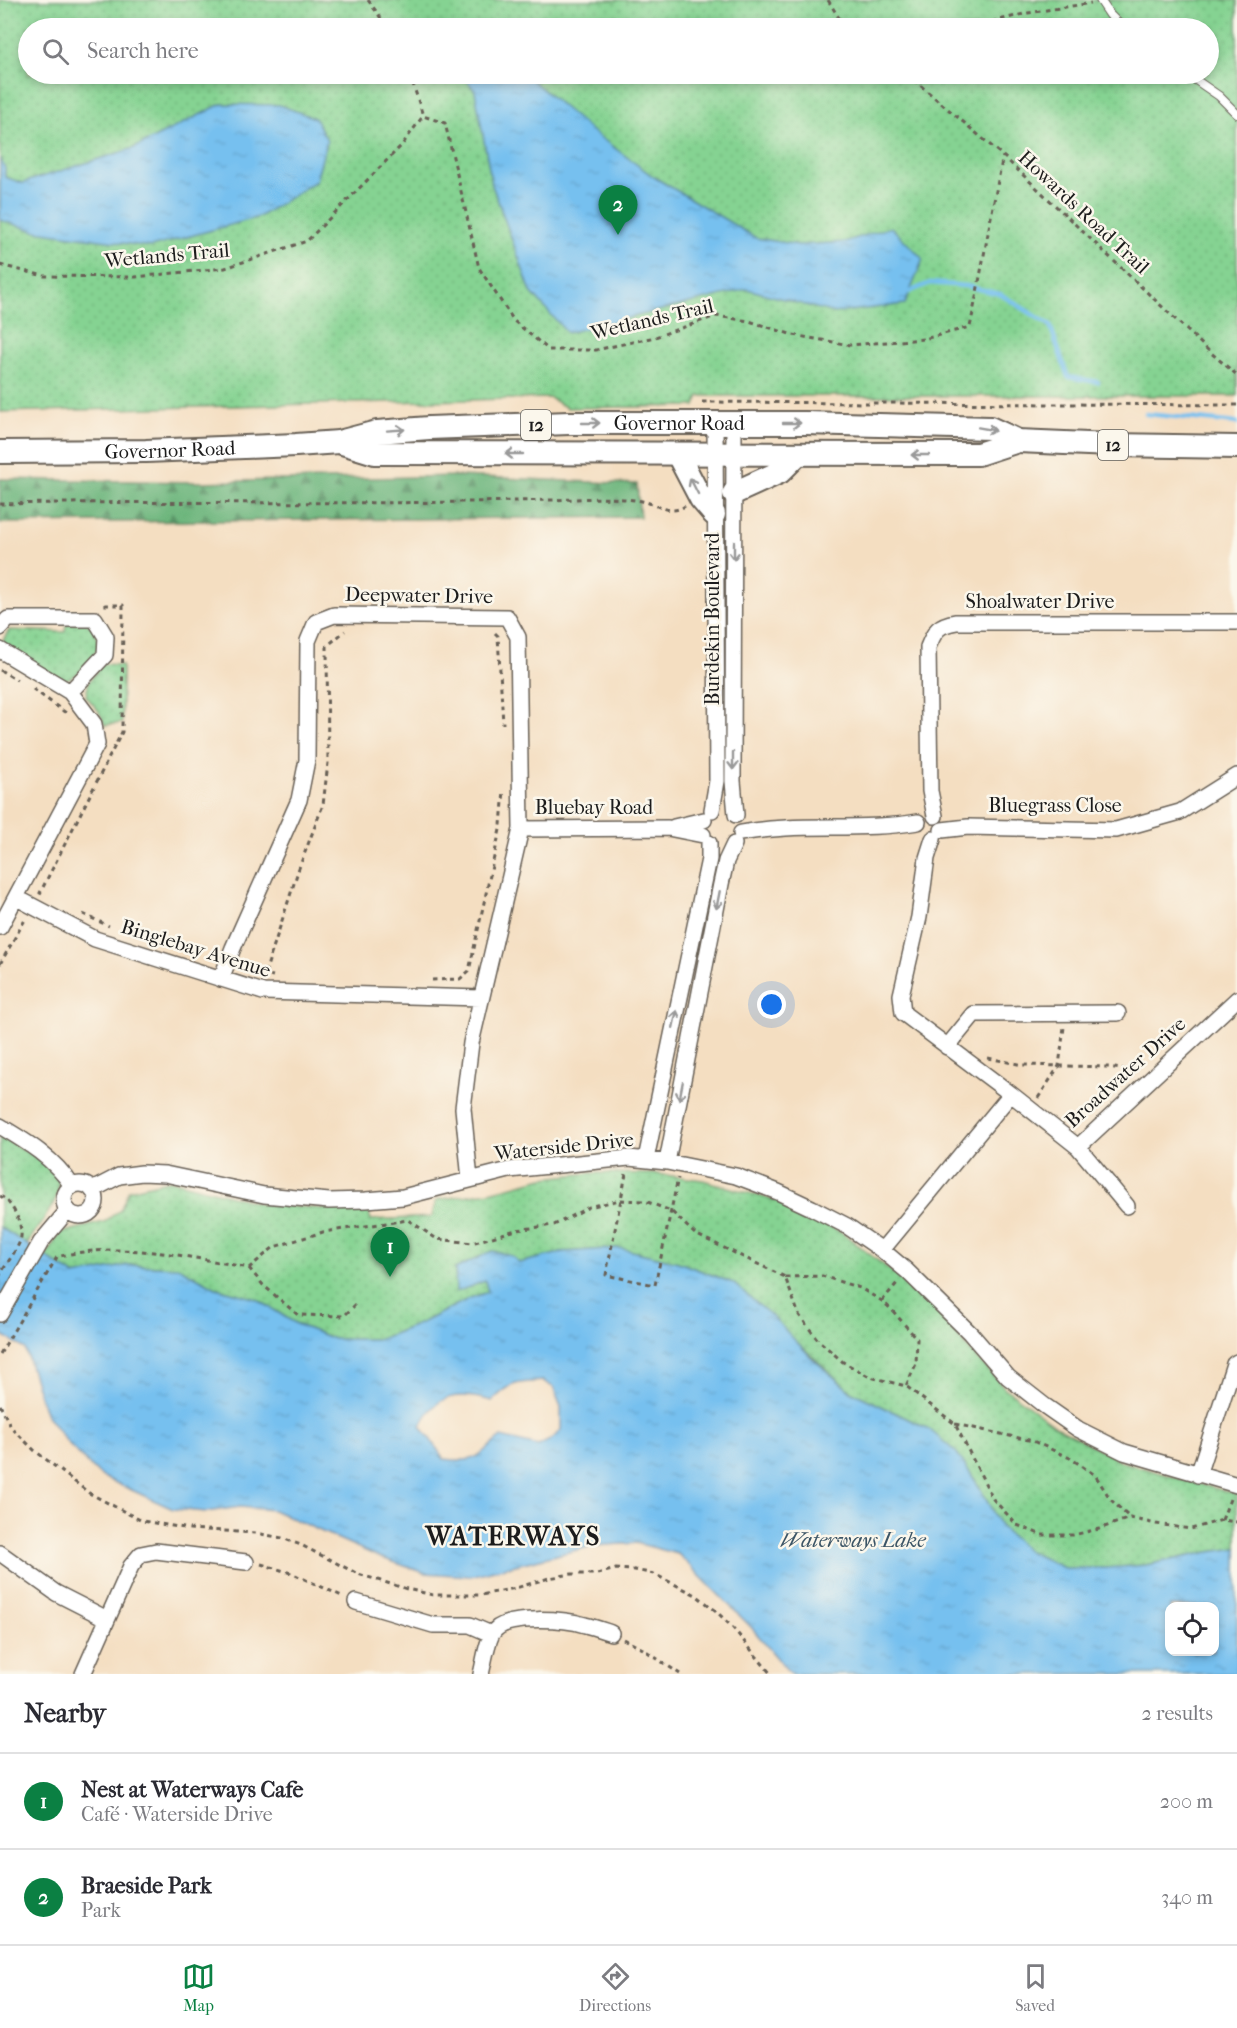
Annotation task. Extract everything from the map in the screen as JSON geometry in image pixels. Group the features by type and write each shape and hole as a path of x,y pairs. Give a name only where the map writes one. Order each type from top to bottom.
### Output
{"main road":[{"name":"Governor Road","path":"0,452 146,451 339,442 377,432 569,423 816,423 990,428 1018,441"},
{"name":"Governor Road","path":"339,442 375,453 678,455 978,454 1018,441 1237,447"},
{"path":"678,455 701,499 714,514"},
{"path":"734,493 780,472 797,455"}],"street":[{"name":"Burdekin Boulevard","path":"674,1163 721,884 726,861 738,828 733,781 734,493 725,455 724,423"},
{"name":"Burdekin Boulevard","path":"646,1159 709,859 707,827 717,782 714,514 725,455"},
{"name":"Deepwater Drive","path":"221,979 299,800 308,760 308,641 316,622 334,615 507,617 518,637 521,829 471,1043 463,1108 470,1180"},
{"path":"0,628 8,619 95,619 106,637 105,655 70,692"},
{"name":"Shoalwater Drive","path":"929,827 928,646 934,632 944,624 956,622 1237,622"},
{"path":"0,650 70,692 94,724 97,744 0,927"},
{"name":"Bluegrass Close","path":"738,828 968,827 1116,830 1180,812 1237,776"},
{"path":"725,808 738,828 721,848 707,827 725,808"},
{"name":"Bluebay Road","path":"521,829 707,827"},
{"name":"Broadwater Drive","path":"929,827 919,917 901,995 903,1013 1078,1147 1237,999"},
{"name":"Binglebay Avenue","path":"17,898 36,900 95,939 263,992 481,998"},
{"path":"947,1047 974,1014 1118,1014"},
{"path":"882,1250 1011,1094"},
{"path":"0,1126 38,1150 63,1171 72,1186"},
{"path":"1078,1147 1127,1206"},
{"name":"Waterside Drive","path":"92,1190 118,1176 142,1173 165,1174 264,1195 356,1201 403,1197 509,1170 629,1158 674,1163 736,1176 778,1192 847,1226 882,1250 907,1271 970,1333 1008,1377 1078,1429 1124,1452 1236,1484"},
{"path":"83,1185 92,1190 96,1200 92,1210 82,1215 68,1210 64,1198 72,1186 83,1185"},
{"path":"0,1314 41,1242 68,1210"},
{"path":"1198,1475 1234,1364 1237,1362"},
{"path":"83,1674 131,1566 141,1554 156,1551 246,1562"},
{"path":"0,1553 56,1593 107,1619"},
{"path":"356,1602 434,1625 470,1625 491,1634"},
{"path":"481,1674 491,1634 502,1624 562,1621 584,1624 611,1633"}],"lane":[{"path":"1100,0 1113,18"},
{"path":"1201,84 1220,96 1237,114"}],"path":[{"path":"368,0 381,18"},
{"path":"828,0 839,18"},
{"path":"1007,18 1100,0"},
{"path":"413,84 423,116"},
{"name":"Howards Road Trail","path":"919,84 1002,156 1237,375"},
{"name":"Wetlands Trail","path":"0,265 44,276 135,277 225,268 307,241 402,145 423,116 445,123 479,268 514,321 549,350 596,350 656,337 716,316 749,321 793,335 850,345 924,339 970,327 1002,156"},
{"path":"702,402 1237,405"},
{"path":"0,504 496,502 621,497 651,503 663,510 681,508 688,503"},
{"path":"0,670 19,681"},
{"path":"28,686 72,718"},
{"path":"0,964 36,900"},
{"path":"1029,1108 1059,1066 1066,1014"},
{"path":"978,1056 1023,1065 1109,1067 1155,1076"},
{"path":"629,1158 606,1275 655,1285 671,1211 674,1163"},
{"path":"0,1196 13,1205 21,1239 0,1275"},
{"path":"249,1268 274,1247 322,1232 408,1220 437,1239 472,1244 516,1230 554,1225 589,1207 620,1200 645,1201 671,1211 695,1234 785,1277 822,1276 860,1288 882,1301 917,1339 916,1364 906,1386"},
{"path":"20,1231 26,1234"},
{"path":"1,1352 57,1257 78,1252 135,1251 186,1255 249,1268 263,1285 298,1315 344,1316 355,1305"},
{"path":"882,1301 907,1271"},
{"path":"785,1277 799,1315 818,1340 843,1362 870,1377 906,1386 955,1424 993,1499 1017,1525 1042,1535 1073,1535 1130,1518"},
{"path":"0,1405 11,1427 34,1449 89,1493 142,1521 190,1529 256,1533 282,1538 301,1545 358,1574 434,1595 481,1595 549,1578 573,1574 597,1574 616,1569 654,1574 696,1595 715,1610 734,1628 771,1674"},
{"path":"955,1424 1034,1441 1070,1458 1095,1475 1111,1500 1130,1518 1191,1528 1222,1520 1237,1522"},
{"path":"1222,1520 1236,1484"},
{"path":"246,1562 272,1566 356,1602"},
{"path":"611,1633 643,1649 680,1674"}],"green space":[{"path":"0,0 1237,0 1237,396 699,396 695,406 567,408 550,398 0,412"},
{"path":"458,476 637,484 640,517 0,523 0,479 198,482"},
{"path":"87,623 95,629 99,646 83,669 67,679 60,680 8,651 3,640 9,630 65,632 66,624"},
{"path":"103,664 122,665 122,723 105,725 98,710 86,696 89,681"},
{"path":"0,1137 34,1155 59,1178 59,1187 53,1205 27,1245 0,1227"},
{"path":"591,1173 657,1174 703,1180 777,1201 841,1232 935,1305 966,1346 1005,1388 1057,1427 1123,1462 1237,1494 1237,1548 1146,1565 1106,1568 1064,1568 1027,1551 1001,1527 980,1488 929,1429 850,1391 733,1283 678,1262 619,1248 564,1252 519,1263 492,1251 455,1269 485,1281 489,1292 470,1298 421,1323 380,1339 334,1339 296,1324 257,1299 216,1288 178,1267 128,1265 75,1276 45,1257 60,1233 104,1222 120,1210 129,1190 171,1180 262,1204 327,1209 368,1209 371,1220 432,1217 436,1200 490,1192 543,1178"}],"water":[{"path":"470,84 536,84 593,132 654,177 756,238 799,245 844,242 891,227 923,259 905,304 834,313 747,289 567,333 531,292 492,185 475,91"},
{"path":"221,104 279,105 315,118 327,140 316,181 259,217 151,247 35,231 0,220 0,159 5,168 5,177 22,183 134,148"},
{"name":"Waterways Lake","path":"0,1227 75,1276 128,1265 178,1267 216,1288 257,1299 296,1324 334,1339 380,1339 488,1292 485,1281 456,1292 455,1269 492,1251 512,1256 519,1263 564,1252 619,1248 678,1262 733,1283 773,1317 811,1357 850,1391 929,1429 957,1453 980,1488 1001,1527 1028,1551 1064,1568 1106,1568 1146,1565 1237,1548 1237,1674 793,1674 751,1627 678,1554 636,1543 593,1546 470,1576 425,1573 379,1557 273,1510 240,1507 206,1512 173,1509 101,1476 70,1446 45,1413 25,1349 0,1333","holes":["543,1381 553,1387 561,1407 561,1430 552,1439 538,1446 501,1437 477,1457 464,1460 444,1459 421,1426 434,1406 450,1397 470,1396 492,1401 505,1389 515,1384"]}],"waterway":[{"path":"904,292 930,283 966,286 1000,294 1050,325 1068,377 1098,382"},
{"path":"1146,414 1237,423"}],"place":[{"name":"Braeside Park","path":"618,235"},
{"name":"Nest at Waterways Cafe","path":"390,1277"}],"district":[{"name":"WATERWAYS","path":"513,1536"}]}
